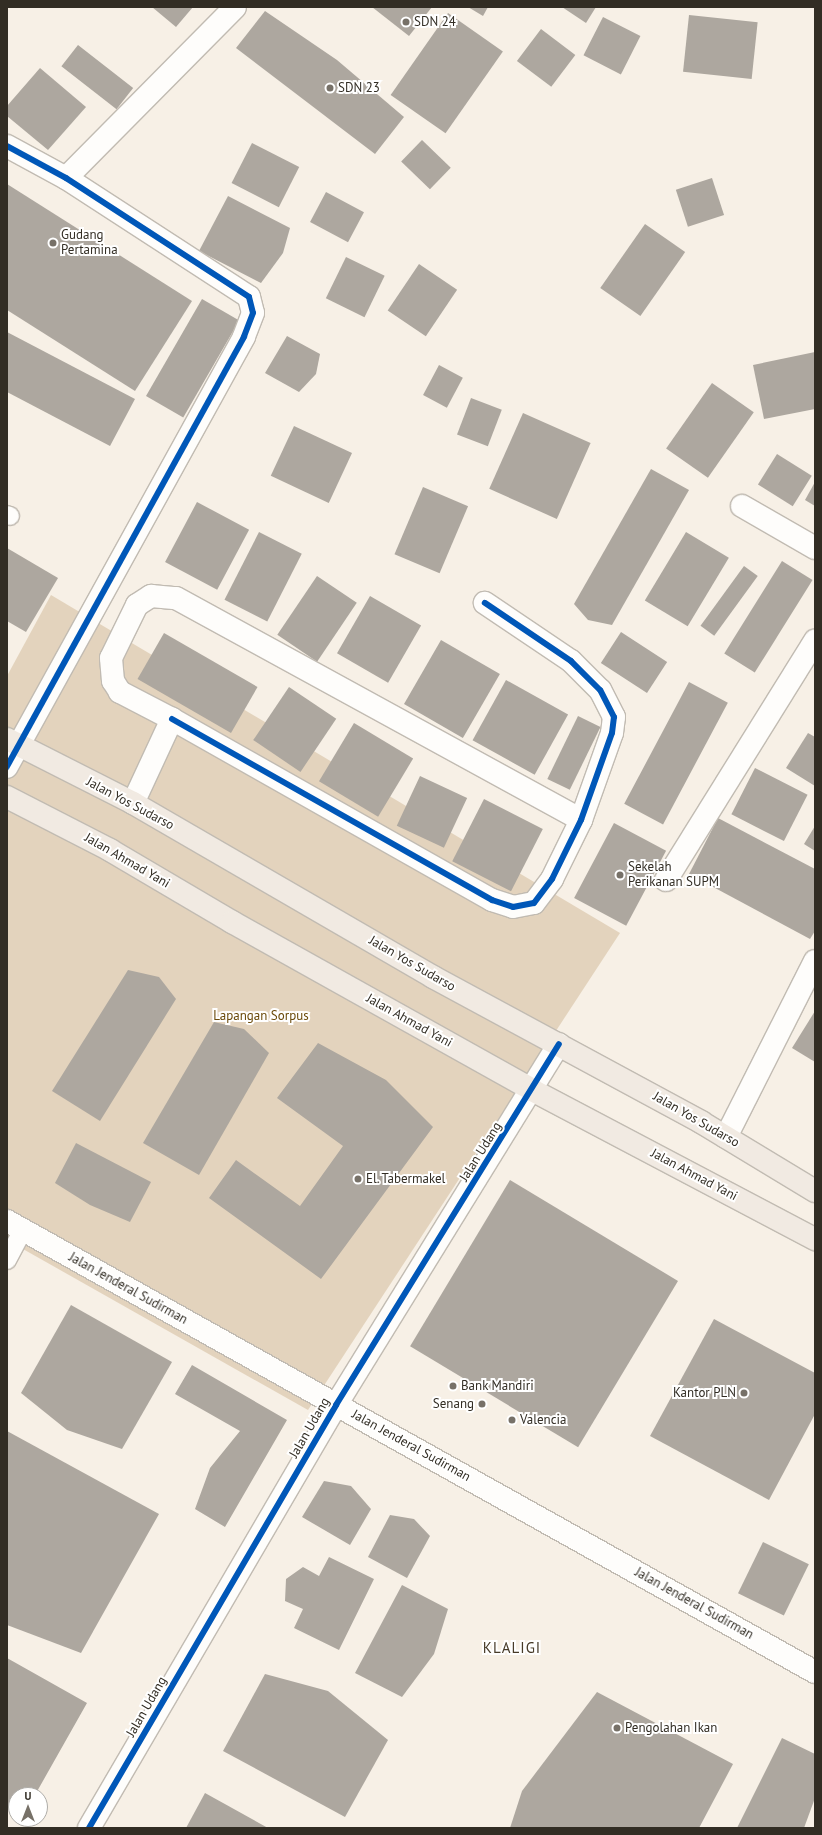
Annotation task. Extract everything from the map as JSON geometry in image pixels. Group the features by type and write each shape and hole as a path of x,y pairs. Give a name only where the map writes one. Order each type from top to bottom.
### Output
{"highway":[{"name":"Jalan Yos Sudarso","path":"12,742 132,803 433,977 559,1044 726,1137 815,1192"},
{"name":"Jalan Ahmad Yani","path":"7,797 110,850 232,922 532,1090 815,1238"}],"street":[{"path":"66,178 235,7"},
{"path":"7,146 66,178 249,297 253,312 240,344 12,742 7,767"},
{"path":"742,506 815,548"},
{"path":"485,603 571,661 600,690 614,717 612,733 580,820 552,879 534,903 513,907 492,900 172,719 120,692 114,681 111,658 137,605 150,596 176,598 580,820"},
{"path":"666,880 815,641"},
{"path":"132,803 172,719"},
{"path":"726,1137 815,961"},
{"name":"Jalan Udang","path":"89,1828 336,1405 532,1090 559,1044"},
{"name":"Jalan Jenderal Sudirman","path":"15,1225 815,1672"}],"lane":[{"path":"7,1260 15,1225"}],"green space":[{"name":"Lapangan Sorpus","path":"51,595 620,933 308,1410 7,1240 7,676"}],"building":[{"path":"152,7 193,7 176,27"},
{"name":"SDN 24","path":"372,7 432,7 409,36"},
{"path":"468,7 488,7 483,16"},
{"path":"562,7 596,7 586,23"},
{"name":"SDN 23","path":"265,11 337,60 404,117 375,154 236,48"},
{"path":"448,13 503,51 446,133 391,95"},
{"path":"689,15 758,22 752,79 683,72"},
{"path":"603,17 640,36 621,74 583,55"},
{"path":"541,29 575,55 551,87 517,61"},
{"path":"78,45 133,88 117,109 61,66"},
{"path":"40,68 86,107 48,150 7,116 7,106"},
{"path":"422,140 451,168 430,189 401,162"},
{"path":"252,143 299,167 279,207 232,183"},
{"path":"712,178 724,215 688,227 676,190"},
{"name":"Gudang Pertamina","path":"7,184 192,301 135,391 7,310"},
{"path":"326,192 364,212 348,242 310,222"},
{"path":"228,196 290,228 283,253 261,283 199,251"},
{"path":"645,224 685,252 640,316 600,288"},
{"path":"346,257 385,276 364,317 326,298"},
{"path":"419,264 457,290 426,336 388,310"},
{"path":"202,299 239,320 183,417 146,396"},
{"path":"7,332 135,399 110,446 7,392"},
{"path":"287,336 320,354 316,374 299,392 265,373"},
{"path":"815,352 815,409 764,419 753,365"},
{"path":"439,365 463,378 447,408 423,395"},
{"path":"712,383 754,412 708,478 666,449"},
{"path":"471,398 502,410 488,446 457,434"},
{"path":"523,413 591,443 557,519 489,489"},
{"path":"294,426 352,453 329,503 271,476"},
{"path":"777,454 812,476 793,506 758,485"},
{"path":"651,469 689,490 612,625 588,620 574,604"},
{"path":"815,482 815,506 805,500"},
{"path":"423,487 468,506 440,573 394,554"},
{"path":"197,502 249,530 217,590 165,562"},
{"path":"259,532 302,554 267,622 224,600"},
{"path":"686,532 729,558 688,626 645,601"},
{"path":"7,548 58,578 26,632 7,621"},
{"path":"782,561 813,580 755,673 724,653"},
{"path":"744,566 758,576 714,636 701,626"},
{"path":"317,576 357,603 317,662 277,635"},
{"path":"370,596 421,626 388,683 337,653"},
{"path":"621,632 667,662 647,693 601,663"},
{"path":"164,633 258,687 231,733 138,679"},
{"path":"441,640 500,674 463,738 404,704"},
{"path":"506,680 568,714 535,775 473,740"},
{"path":"689,682 728,703 663,825 624,804"},
{"path":"289,687 336,719 300,772 253,740"},
{"path":"578,716 600,727 570,790 547,779"},
{"path":"354,723 413,759 378,817 319,781"},
{"path":"808,733 815,737 815,786 786,768"},
{"path":"755,768 808,795 784,841 731,814"},
{"path":"420,776 467,798 444,848 397,826"},
{"path":"484,799 543,829 511,891 452,861"},
{"path":"718,818 815,869 815,931 810,939 689,874"},
{"name":"Sekelah Perikanan SUPM","path":"614,823 666,851 626,926 574,898"},
{"path":"815,826 815,851 804,844"},
{"path":"128,970 159,977 176,999 100,1121 52,1091"},
{"path":"815,1011 815,1062 792,1048"},
{"path":"214,1022 244,1029 269,1053 199,1175 143,1143"},
{"name":"El. Tabermakel","path":"318,1043 386,1080 433,1127 321,1279 209,1198 236,1160 300,1206 343,1146 277,1098"},
{"path":"76,1143 151,1182 130,1222 90,1205 55,1183"},
{"path":"510,1180 678,1281 578,1447 410,1346"},
{"path":"71,1305 172,1362 122,1449 67,1430 21,1393"},
{"name":"Kantor PLN","path":"714,1319 815,1373 815,1414 769,1500 650,1436"},
{"path":"192,1365 287,1420 225,1527 195,1509 210,1468 240,1431 175,1394"},
{"path":"7,1431 159,1514 81,1653 7,1625"},
{"path":"324,1481 351,1486 371,1509 350,1545 302,1517"},
{"path":"390,1515 414,1519 430,1536 407,1578 368,1557"},
{"path":"763,1542 809,1564 784,1616 738,1593"},
{"path":"329,1557 374,1579 339,1650 294,1628 303,1609 285,1601 286,1579 303,1567 319,1576"},
{"path":"402,1585 448,1609 434,1654 402,1697 355,1673"},
{"path":"7,1658 87,1703 40,1787 8,1787 7,1806"},
{"path":"265,1674 328,1691 388,1740 345,1817 223,1751"},
{"name":"Pengolahan Ikan","path":"597,1692 733,1764 699,1828 510,1828 522,1791"},
{"path":"782,1738 815,1754 815,1798 804,1828 737,1828"},
{"path":"205,1793 268,1828 186,1828"}],"cycle path":[{"path":"7,146 66,178 249,297 253,313 244,337 7,767"},
{"path":"172,719 492,900 513,907 534,903 552,879 581,820 612,733 614,717 600,690 571,661 485,603"},
{"path":"89,1828 336,1405 559,1044"}],"place":[{"name":"SDN 24","path":"406,22"},
{"name":"SDN 23","path":"330,88"},
{"name":"Gudang Pertamina","path":"53,243"},
{"name":"Sekelah Perikanan SUPM","path":"620,875"},
{"name":"El. Tabermakel","path":"358,1179"},
{"name":"Bank Mandiri","path":"453,1386"},
{"name":"Kantor PLN","path":"744,1393"},
{"name":"Senang","path":"482,1404"},
{"name":"Valencia","path":"512,1420"},
{"name":"Pengolahan Ikan","path":"617,1728"}],"district":[{"name":"KLALIGI","path":"512,1648"}]}
